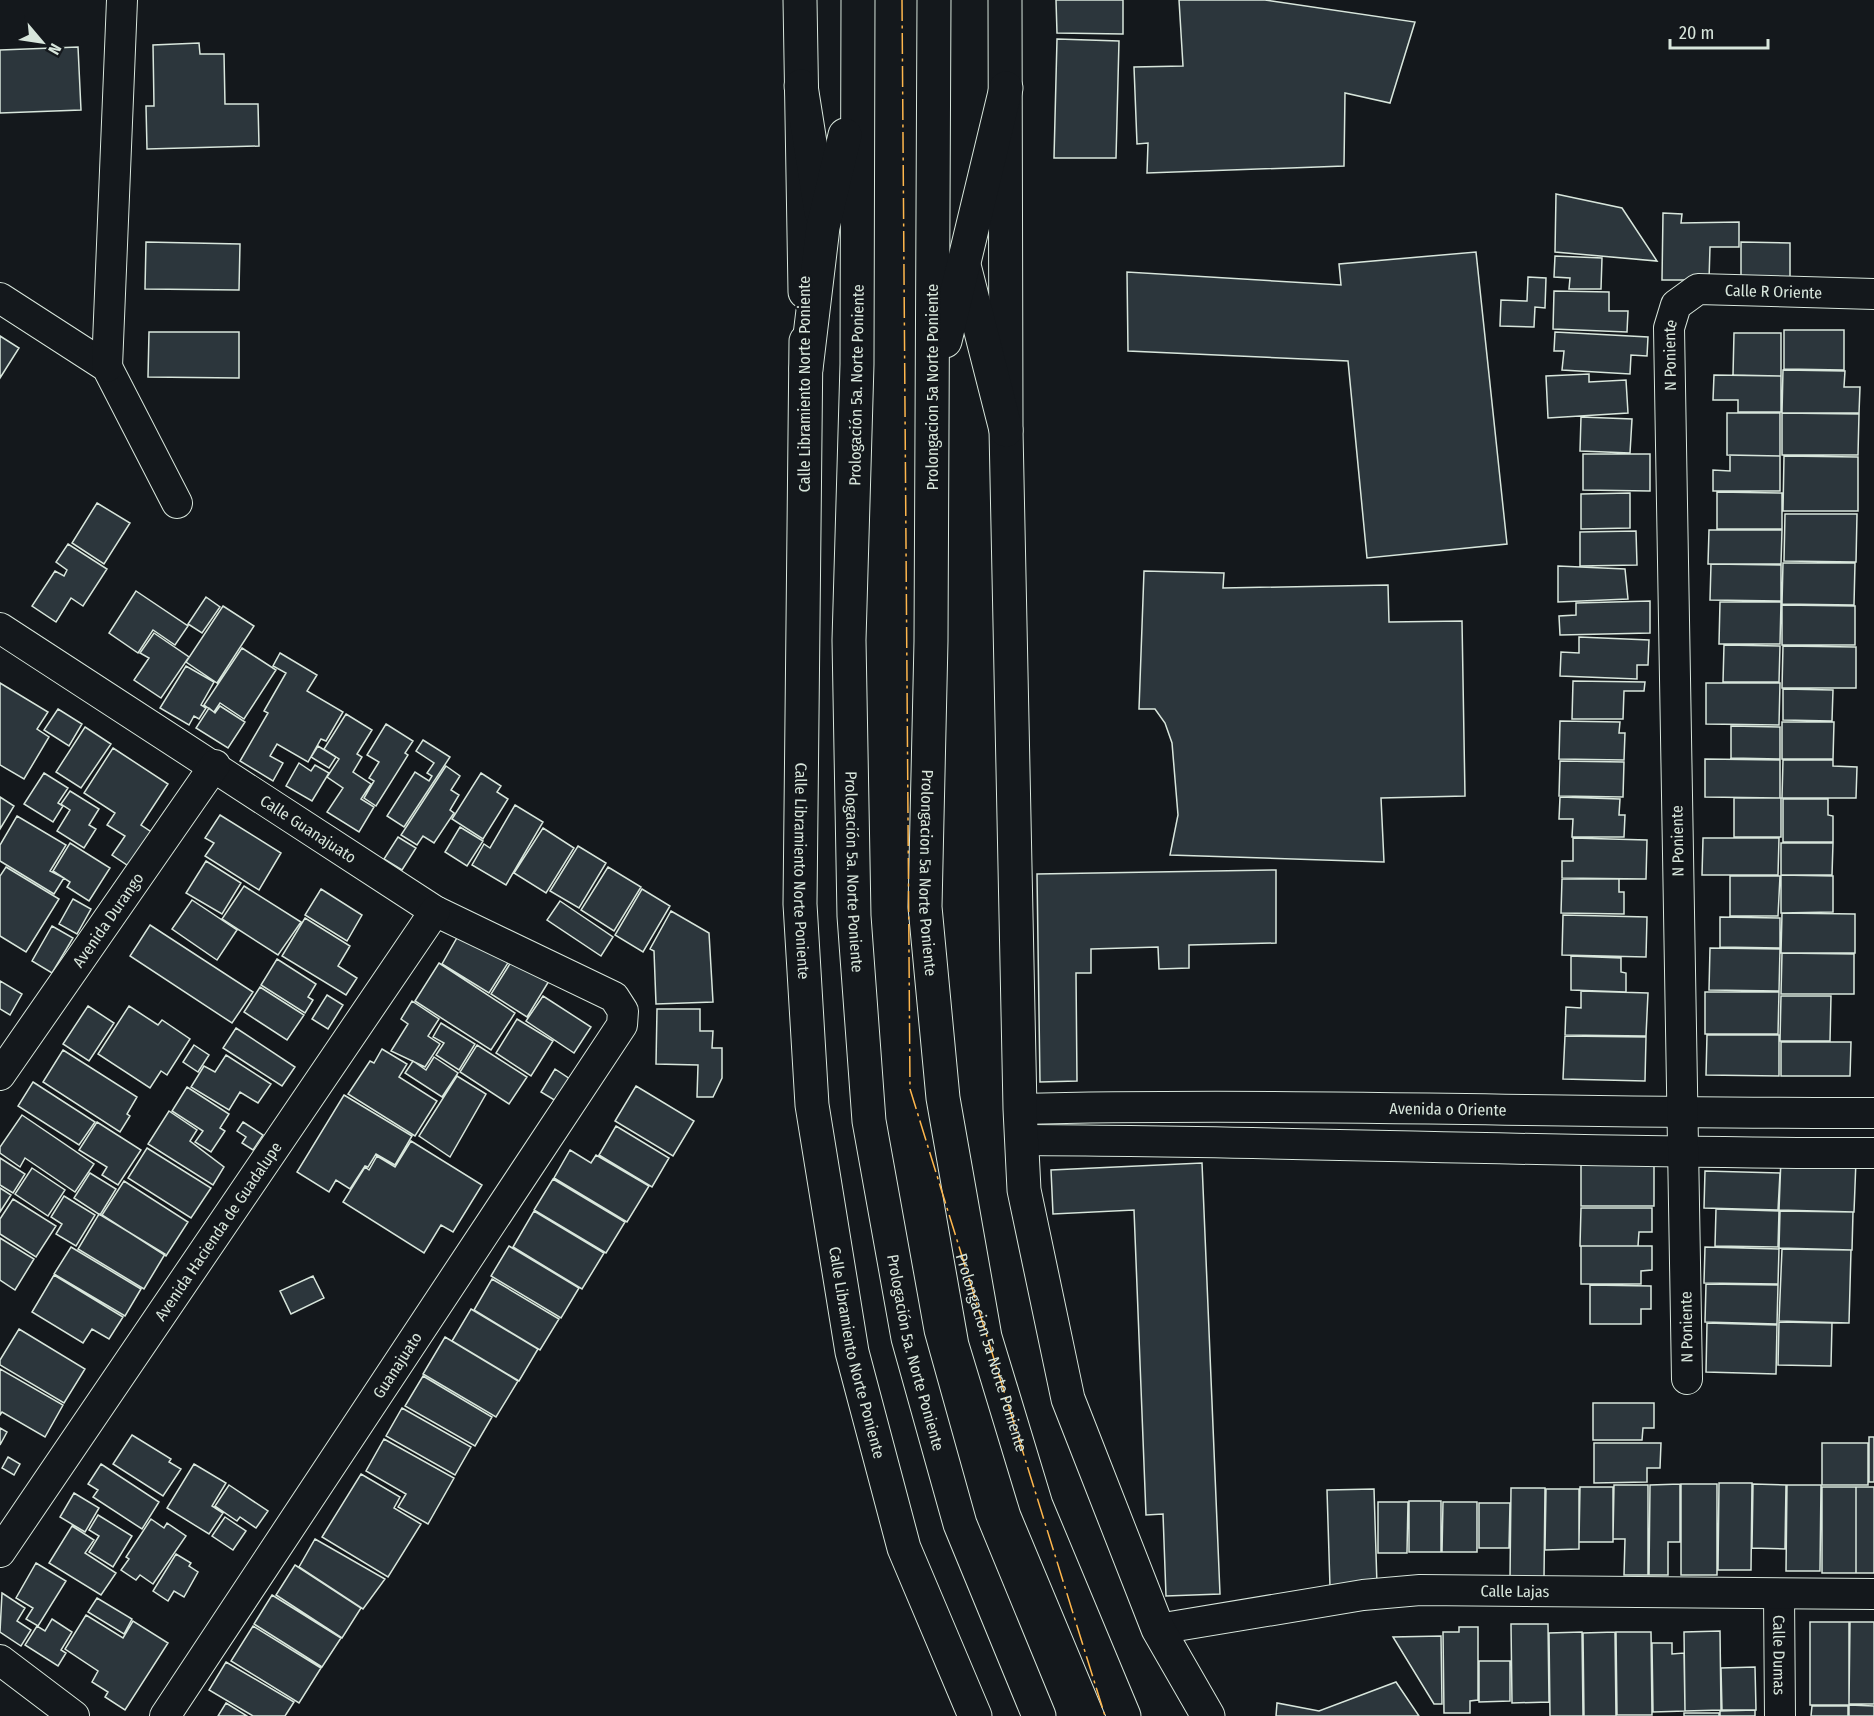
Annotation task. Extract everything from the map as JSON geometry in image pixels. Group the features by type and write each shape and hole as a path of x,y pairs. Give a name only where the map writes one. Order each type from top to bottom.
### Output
{"main road":[{"name":"Calle Libramiento Norte Poniente","path":"800,0 806,369 800,904 812,1105 852,1352 904,1548 975,1716"},
{"name":"Prologación 5a. Norte Poniente","path":"858,0 857,364 849,640 854,916 869,1121 908,1338 960,1524 1039,1716"},
{"name":"Prolongacion 5a Norte Poniente","path":"934,0 931,653 925,907 943,1098 985,1338 1036,1505 1124,1716"},
{"path":"1005,0 1006,430 1020,1125 1024,1190 1068,1399 1158,1629 1208,1716"},
{"path":"806,369 823,227 859,78"},
{"path":"801,86 823,227 857,364"},
{"path":"932,395 1006,88"},
{"path":"933,143 1006,430"}],"street":[{"path":"122,0 107,367 177,503"},
{"name":"Calle R Oriente","path":"1676,305 1698,289 1874,294"},
{"path":"0,298 107,367"},
{"name":"N Poniente","path":"1676,305 1669,328 1687,1379"},
{"name":"Calle Guanajuato","path":"0,628 214,765 435,911 614,997 623,1011"},
{"name":"Avenida Durango","path":"0,1075 214,765"},
{"name":"Avenida Hacienda de Guadalupe","path":"0,1552 435,911"},
{"name":"Guanajuato","path":"165,1716 622,1025 623,1011"},
{"name":"Avenida o Oriente","path":"1020,1125 1194,1105 1682,1114 1874,1113"},
{"path":"1020,1125 1194,1141 1683,1153 1874,1153"},
{"name":"Calle Lajas","path":"1158,1629 1363,1595 1420,1590 1874,1594"},
{"name":"Calle Dumas","path":"1779,1594 1779,1716"},
{"path":"0,1660 74,1716"}],"building":[{"path":"1056,0 1123,0 1123,34 1057,33"},
{"path":"1179,0 1265,0 1415,22 1390,103 1345,93 1344,166 1147,173 1148,143 1137,144 1134,67 1183,66"},
{"path":"1057,39 1119,41 1116,158 1054,158"},
{"path":"199,43 200,54 224,54 225,104 258,104 259,146 147,149 146,106 154,106 153,45"},
{"path":"78,47 81,110 0,113 0,50"},
{"path":"1556,194 1622,208 1657,261 1555,252"},
{"path":"1663,213 1682,214 1681,223 1739,222 1739,247 1710,247 1709,280 1662,280"},
{"path":"146,242 240,244 239,290 145,289"},
{"path":"1741,242 1790,243 1790,285 1741,285"},
{"path":"1476,252 1507,544 1367,558 1348,361 1128,351 1127,272 1341,285 1339,264"},
{"path":"1555,256 1602,258 1601,289 1569,289 1570,278 1554,277"},
{"path":"1528,277 1546,278 1545,308 1535,307 1534,327 1500,326 1501,300 1527,301"},
{"path":"1554,291 1609,292 1609,311 1628,311 1627,332 1553,329"},
{"path":"1784,330 1844,330 1844,370 1784,369"},
{"path":"149,332 239,332 239,378 148,377"},
{"path":"1555,332 1648,337 1647,356 1631,355 1630,374 1562,370 1564,351 1554,351"},
{"path":"1734,333 1781,333 1781,376 1733,375"},
{"path":"0,336 19,348 0,378"},
{"path":"1783,370 1845,371 1844,387 1860,387 1859,413 1782,413"},
{"path":"1589,374 1589,382 1626,380 1628,413 1548,418 1546,376"},
{"path":"1714,375 1781,376 1781,412 1738,412 1738,400 1713,400"},
{"path":"1727,413 1780,413 1780,456 1727,455"},
{"path":"1782,413 1859,414 1858,455 1782,455"},
{"path":"1581,417 1632,419 1630,453 1580,451"},
{"path":"1583,454 1650,454 1650,491 1583,490"},
{"path":"1730,455 1780,456 1780,491 1713,491 1713,470 1730,471"},
{"path":"1784,456 1858,457 1858,511 1783,511"},
{"path":"1717,492 1782,493 1782,529 1717,529"},
{"path":"1630,493 1630,528 1581,529 1581,494"},
{"path":"97,503 130,523 104,564 72,543"},
{"path":"1785,514 1857,514 1856,562 1784,561"},
{"path":"1709,530 1782,530 1781,564 1708,564"},
{"path":"1636,531 1637,565 1580,566 1580,532"},
{"path":"68,544 107,569 83,606 71,598 56,622 32,606 55,571 64,576 67,570 56,562"},
{"path":"1783,563 1855,563 1854,605 1782,604"},
{"path":"1711,564 1781,565 1781,601 1710,600"},
{"path":"1558,566 1625,569 1628,599 1558,602"},
{"path":"1144,571 1224,573 1223,588 1388,585 1389,622 1462,621 1465,796 1381,798 1384,862 1170,855 1178,815 1172,743 1165,723 1155,709 1139,709"},
{"path":"136,591 188,626 175,645 153,630 138,653 109,633"},
{"path":"206,597 220,607 202,633 188,624"},
{"path":"1650,601 1650,633 1560,635 1559,616 1576,615 1576,603"},
{"path":"1720,602 1781,602 1780,644 1719,644"},
{"path":"1782,605 1855,606 1855,645 1782,645"},
{"path":"223,606 254,626 217,683 186,662"},
{"path":"154,633 189,657 161,698 134,680 149,658 140,653"},
{"path":"1579,637 1649,640 1648,665 1637,665 1637,679 1560,676 1561,652 1579,653"},
{"path":"1724,645 1780,646 1779,682 1723,682"},
{"path":"1783,646 1856,647 1856,688 1782,688"},
{"path":"242,648 276,670 244,719 220,703 214,712 204,705"},
{"path":"280,653 317,675 307,691 343,712 326,741 321,739 308,762 277,744 270,756 283,763 273,781 240,761 268,713 264,711 286,673 273,666"},
{"path":"186,666 214,682 201,705 206,708 199,719 194,716 189,725 160,708"},
{"path":"1573,681 1645,682 1644,691 1624,691 1623,719 1572,719"},
{"path":"0,683 48,712 37,729 49,737 24,779 0,765"},
{"path":"1706,683 1780,683 1779,725 1706,724"},
{"path":"1783,689 1833,690 1832,721 1783,720"},
{"path":"220,706 245,722 228,748 196,728 209,708 215,713"},
{"path":"58,709 82,724 69,746 44,730"},
{"path":"346,714 372,730 357,754 362,757 353,772 371,784 361,799 374,807 359,832 327,812 343,788 327,777 339,759 324,749"},
{"path":"1560,721 1620,722 1619,733 1625,733 1624,760 1559,759"},
{"path":"1782,722 1834,722 1833,759 1782,759"},
{"path":"386,724 413,741 405,753 408,755 376,806 364,798 374,781 369,778 379,762 367,755"},
{"path":"1731,726 1780,727 1780,759 1731,758"},
{"path":"85,727 111,744 81,788 56,772"},
{"path":"423,740 450,757 404,827 387,816 415,772 429,781 432,776 427,773 434,763 416,751"},
{"path":"318,746 336,757 329,768 311,757"},
{"path":"113,748 168,784 141,825 153,833 130,867 112,855 125,836 107,825 115,813 84,793"},
{"path":"1705,759 1780,760 1780,798 1705,797"},
{"path":"1783,760 1833,760 1833,766 1857,767 1856,798 1782,798"},
{"path":"1560,761 1624,762 1623,797 1559,796"},
{"path":"299,763 311,771 315,765 329,773 312,801 286,786"},
{"path":"446,766 460,776 451,790 459,795 450,810 454,813 434,843 423,836 417,845 401,835"},
{"path":"44,773 68,788 58,803 63,806 53,822 24,804"},
{"path":"481,773 501,786 497,792 508,799 483,839 452,819"},
{"path":"70,791 99,809 89,825 96,829 84,848 57,831 70,810 61,804"},
{"path":"0,797 14,806 0,829"},
{"path":"1560,797 1620,799 1619,815 1625,815 1624,837 1572,837 1573,819 1559,819"},
{"path":"1734,798 1781,798 1781,837 1734,837"},
{"path":"1783,799 1828,799 1828,815 1833,816 1833,842 1783,842"},
{"path":"515,805 543,822 506,885 472,865 484,844 490,848"},
{"path":"220,815 281,853 259,890 205,856 214,843 205,838"},
{"path":"17,816 66,845 50,871 64,878 54,894 0,861 0,845"},
{"path":"460,827 483,841 467,866 445,852"},
{"path":"543,828 574,848 546,893 514,873"},
{"path":"398,837 416,848 402,870 384,859"},
{"path":"1573,838 1647,840 1646,879 1562,878 1562,861 1573,861"},
{"path":"1703,838 1779,838 1778,875 1702,875"},
{"path":"70,843 110,868 89,901 67,887 70,882 53,871"},
{"path":"1781,843 1833,843 1832,875 1781,875"},
{"path":"578,846 606,863 579,908 550,891"},
{"path":"206,861 241,883 222,914 186,893"},
{"path":"6,867 59,899 26,952 0,936 0,876"},
{"path":"608,867 641,887 614,931 581,910"},
{"path":"1276,870 1276,943 1189,945 1189,968 1159,969 1158,947 1091,949 1091,973 1076,973 1077,1081 1040,1082 1037,874"},
{"path":"1781,875 1833,876 1833,912 1781,913"},
{"path":"1730,876 1780,876 1778,916 1730,916"},
{"path":"1562,879 1619,879 1619,892 1624,892 1624,914 1561,913"},
{"path":"244,886 301,922 278,955 222,919"},
{"path":"321,889 362,915 347,941 305,915"},
{"path":"642,889 670,906 643,952 615,935"},
{"path":"73,899 91,909 77,934 59,924"},
{"path":"192,900 237,930 217,960 172,929"},
{"path":"560,901 613,937 601,956 547,920"},
{"path":"671,911 709,933 713,1002 656,1004 654,951 650,949"},
{"path":"1782,913 1855,914 1855,953 1781,953"},
{"path":"1563,915 1647,917 1646,957 1562,955"},
{"path":"1720,917 1780,918 1780,948 1720,947"},
{"path":"305,918 350,946 338,966 357,978 346,995 282,956"},
{"path":"150,925 253,992 232,1023 130,956"},
{"path":"52,926 73,938 52,973 32,961"},
{"path":"462,929 511,958 489,993 442,964"},
{"path":"1710,948 1780,949 1779,991 1709,990"},
{"path":"1782,953 1854,954 1854,994 1781,994"},
{"path":"1571,956 1621,958 1621,972 1626,973 1626,992 1571,990"},
{"path":"277,959 316,984 308,997 313,1000 305,1013 261,985"},
{"path":"513,959 549,981 527,1017 491,994"},
{"path":"439,963 515,1013 491,1050 415,1001"},
{"path":"0,981 22,994 10,1015 0,1009"},
{"path":"260,987 304,1015 287,1040 244,1012"},
{"path":"1581,991 1648,993 1646,1036 1565,1035 1566,1007 1581,1008"},
{"path":"1705,992 1779,992 1778,1034 1705,1034"},
{"path":"327,995 343,1005 328,1029 312,1019"},
{"path":"543,996 591,1027 574,1053 526,1021"},
{"path":"1781,996 1831,996 1830,1041 1780,1041"},
{"path":"412,1001 439,1019 428,1036 440,1044 425,1067 391,1051 408,1024 401,1019"},
{"path":"88,1006 114,1023 89,1061 63,1044"},
{"path":"129,1006 158,1025 162,1020 190,1039 167,1075 161,1071 150,1088 98,1054"},
{"path":"657,1009 700,1009 700,1031 713,1031 712,1048 722,1048 722,1078 713,1097 697,1097 698,1065 656,1064"},
{"path":"517,1019 553,1041 531,1076 496,1053"},
{"path":"441,1023 475,1044 459,1070 436,1055 444,1043 433,1037"},
{"path":"236,1028 295,1067 282,1086 223,1048"},
{"path":"1707,1035 1779,1035 1779,1076 1706,1075"},
{"path":"1565,1036 1646,1037 1645,1081 1563,1079"},
{"path":"1781,1042 1851,1042 1850,1076 1781,1076"},
{"path":"194,1045 209,1055 198,1072 183,1062"},
{"path":"477,1045 527,1077 509,1104 460,1072"},
{"path":"382,1049 407,1064 399,1077 437,1101 415,1136 348,1094 370,1061 374,1063"},
{"path":"63,1050 137,1097 127,1114 130,1116 120,1132 43,1082"},
{"path":"226,1055 271,1084 258,1103 240,1092 229,1110 191,1087 204,1066 215,1072"},
{"path":"434,1057 458,1073 442,1097 405,1073 413,1061 426,1070"},
{"path":"555,1069 570,1079 556,1101 541,1092"},
{"path":"457,1076 486,1094 450,1157 419,1136"},
{"path":"33,1082 95,1122 79,1145 18,1106"},
{"path":"636,1086 694,1121 673,1156 615,1121"},
{"path":"187,1087 229,1114 220,1128 225,1131 211,1152 195,1142 203,1131 172,1111"},
{"path":"344,1095 412,1136 395,1165 376,1154 350,1189 336,1180 329,1192 297,1172"},
{"path":"169,1111 197,1130 190,1141 224,1167 213,1185 148,1144"},
{"path":"22,1115 94,1164 75,1192 25,1158 20,1167 0,1153 0,1147"},
{"path":"97,1122 141,1150 118,1185 102,1175 107,1167 79,1150"},
{"path":"243,1122 263,1135 253,1150 242,1143 246,1137 237,1131"},
{"path":"616,1126 669,1158 652,1187 599,1155"},
{"path":"411,1141 482,1185 453,1232 441,1225 424,1253 343,1202 365,1167 369,1170 377,1156 395,1167"},
{"path":"147,1148 211,1188 191,1218 128,1178"},
{"path":"570,1150 591,1163 596,1155 649,1186 627,1222 554,1178"},
{"path":"0,1158 25,1174 13,1193 0,1185"},
{"path":"1781,1158 1856,1160 1854,1212 1779,1210"},
{"path":"1202,1163 1220,1594 1166,1596 1163,1514 1146,1515 1134,1210 1053,1214 1051,1170"},
{"path":"1581,1163 1654,1164 1654,1206 1581,1206"},
{"path":"32,1168 65,1190 48,1216 15,1194"},
{"path":"1705,1171 1780,1173 1778,1210 1704,1208"},
{"path":"90,1173 116,1189 100,1215 74,1198"},
{"path":"553,1179 625,1222 606,1253 534,1210"},
{"path":"124,1181 188,1222 166,1256 102,1215"},
{"path":"0,1188 11,1195 0,1212"},
{"path":"64,1196 95,1215 76,1246 56,1234 62,1224 51,1217"},
{"path":"13,1199 56,1226 36,1257 0,1234 0,1219"},
{"path":"1581,1208 1652,1208 1652,1232 1639,1232 1638,1246 1580,1246"},
{"path":"1716,1209 1779,1211 1778,1247 1715,1246"},
{"path":"534,1211 604,1253 582,1289 513,1247"},
{"path":"1780,1211 1853,1212 1852,1250 1779,1248"},
{"path":"99,1214 165,1254 144,1289 78,1249"},
{"path":"0,1238 34,1259 15,1290 0,1280"},
{"path":"509,1246 579,1288 561,1318 491,1276"},
{"path":"1581,1246 1652,1246 1652,1270 1641,1271 1641,1284 1581,1284"},
{"path":"71,1247 141,1289 125,1316 54,1274"},
{"path":"1705,1247 1779,1249 1778,1284 1704,1283"},
{"path":"1782,1249 1851,1250 1849,1323 1779,1321"},
{"path":"54,1275 123,1317 109,1339 92,1329 83,1343 32,1312"},
{"path":"313,1276 324,1298 291,1314 280,1291"},
{"path":"492,1279 559,1319 540,1350 474,1310"},
{"path":"1706,1284 1778,1285 1777,1324 1705,1322"},
{"path":"1590,1285 1651,1286 1651,1309 1641,1309 1641,1324 1590,1324"},
{"path":"471,1309 538,1349 519,1381 452,1341"},
{"path":"1779,1322 1832,1323 1831,1366 1778,1365"},
{"path":"1707,1323 1777,1325 1776,1374 1706,1372"},
{"path":"19,1329 85,1369 64,1403 0,1365 0,1360"},
{"path":"445,1337 518,1381 496,1417 423,1374"},
{"path":"0,1369 63,1405 45,1437 2,1412 0,1415"},
{"path":"423,1376 492,1417 475,1446 405,1406"},
{"path":"1593,1403 1654,1403 1654,1428 1643,1428 1642,1440 1593,1440"},
{"path":"402,1408 471,1447 455,1475 386,1436"},
{"path":"0,1428 7,1432 0,1445"},
{"path":"132,1435 171,1459 169,1462 181,1469 163,1496 113,1464"},
{"path":"1869,1437 1874,1437 1874,1482 1869,1482"},
{"path":"384,1439 454,1478 428,1524 398,1507 406,1494 366,1471"},
{"path":"1594,1443 1661,1443 1660,1468 1647,1468 1647,1482 1594,1483"},
{"path":"1822,1443 1868,1443 1868,1485 1822,1485"},
{"path":"8,1457 20,1464 14,1475 2,1468"},
{"path":"101,1464 159,1502 142,1529 93,1497 98,1490 88,1484"},
{"path":"194,1464 226,1483 212,1506 223,1513 209,1534 167,1508"},
{"path":"361,1474 400,1497 394,1508 421,1524 388,1577 322,1537"},
{"path":"1719,1483 1752,1483 1751,1570 1718,1570"},
{"path":"1680,1484 1680,1542 1668,1542 1668,1575 1649,1575 1650,1485"},
{"path":"1681,1484 1717,1484 1717,1575 1681,1575"},
{"path":"1753,1484 1786,1485 1785,1549 1752,1548"},
{"path":"229,1485 268,1511 256,1528 240,1517 237,1521 215,1506"},
{"path":"1614,1485 1648,1485 1648,1575 1624,1575 1625,1539 1613,1539"},
{"path":"1787,1485 1821,1485 1820,1571 1786,1571"},
{"path":"1580,1487 1613,1487 1613,1542 1579,1542"},
{"path":"1822,1487 1856,1487 1856,1573 1822,1573"},
{"path":"1856,1487 1874,1487 1874,1573 1856,1573"},
{"path":"1511,1488 1545,1488 1544,1579 1510,1579"},
{"path":"1374,1489 1377,1585 1330,1587 1327,1490"},
{"path":"1546,1489 1579,1489 1579,1549 1545,1550"},
{"path":"74,1493 99,1508 85,1532 60,1517"},
{"path":"1409,1501 1441,1501 1441,1552 1409,1552"},
{"path":"1378,1502 1408,1502 1407,1553 1378,1553"},
{"path":"1443,1502 1477,1502 1477,1552 1442,1552"},
{"path":"1479,1503 1510,1503 1509,1548 1479,1548"},
{"path":"98,1515 132,1536 113,1567 89,1552 99,1536 89,1530"},
{"path":"225,1517 246,1531 233,1550 212,1536"},
{"path":"151,1519 164,1528 167,1523 186,1536 153,1584 140,1575 136,1580 121,1570 129,1559 126,1557"},
{"path":"72,1526 94,1540 85,1553 116,1573 101,1595 49,1563"},
{"path":"315,1539 385,1579 363,1609 299,1567"},
{"path":"176,1554 191,1563 189,1566 198,1572 184,1597 174,1591 168,1601 153,1591"},
{"path":"36,1563 66,1581 38,1626 26,1619 33,1608 16,1598"},
{"path":"295,1565 361,1608 342,1638 276,1595"},
{"path":"2,1593 25,1608 17,1621 31,1630 21,1646 0,1632"},
{"path":"272,1595 341,1638 322,1667 254,1624"},
{"path":"97,1598 132,1619 124,1634 88,1612"},
{"path":"86,1615 123,1638 133,1621 168,1643 125,1710 105,1697 108,1692 92,1682 98,1671 65,1649"},
{"path":"52,1619 72,1632 61,1650 66,1653 58,1666 25,1645 37,1626 45,1631"},
{"path":"1810,1622 1849,1622 1849,1705 1810,1705"},
{"path":"1850,1622 1874,1622 1874,1704 1849,1704"},
{"path":"1511,1624 1548,1624 1549,1702 1512,1703"},
{"path":"253,1626 321,1668 299,1703 231,1661"},
{"path":"1459,1627 1478,1627 1478,1700 1470,1701 1470,1713 1444,1713 1443,1632 1459,1632"},
{"path":"1720,1631 1721,1710 1685,1711 1684,1632"},
{"path":"1582,1632 1583,1716 1550,1716 1549,1633"},
{"path":"1615,1632 1616,1716 1584,1716 1583,1633"},
{"path":"1616,1632 1651,1632 1652,1715 1617,1715"},
{"path":"1441,1636 1442,1704 1434,1704 1393,1637"},
{"path":"1652,1643 1672,1643 1672,1654 1684,1653 1685,1711 1653,1712"},
{"path":"1479,1661 1510,1661 1510,1701 1479,1702"},
{"path":"226,1662 294,1702 285,1716 253,1716 209,1690"},
{"path":"1755,1667 1756,1710 1722,1710 1721,1668"},
{"path":"1396,1682 1419,1716 1276,1716 1277,1703 1319,1711"},
{"path":"226,1703 247,1716 218,1716"},
{"path":"1849,1705 1874,1706 1874,1716 1849,1716"},
{"path":"1812,1706 1848,1706 1848,1716 1811,1716"},
{"path":"1755,1710 1755,1716 1720,1716 1720,1711"},
{"path":"1684,1713 1719,1713 1719,1716 1684,1716"}],"power":[{"path":"902,0 910,1089 1105,1716"}]}
